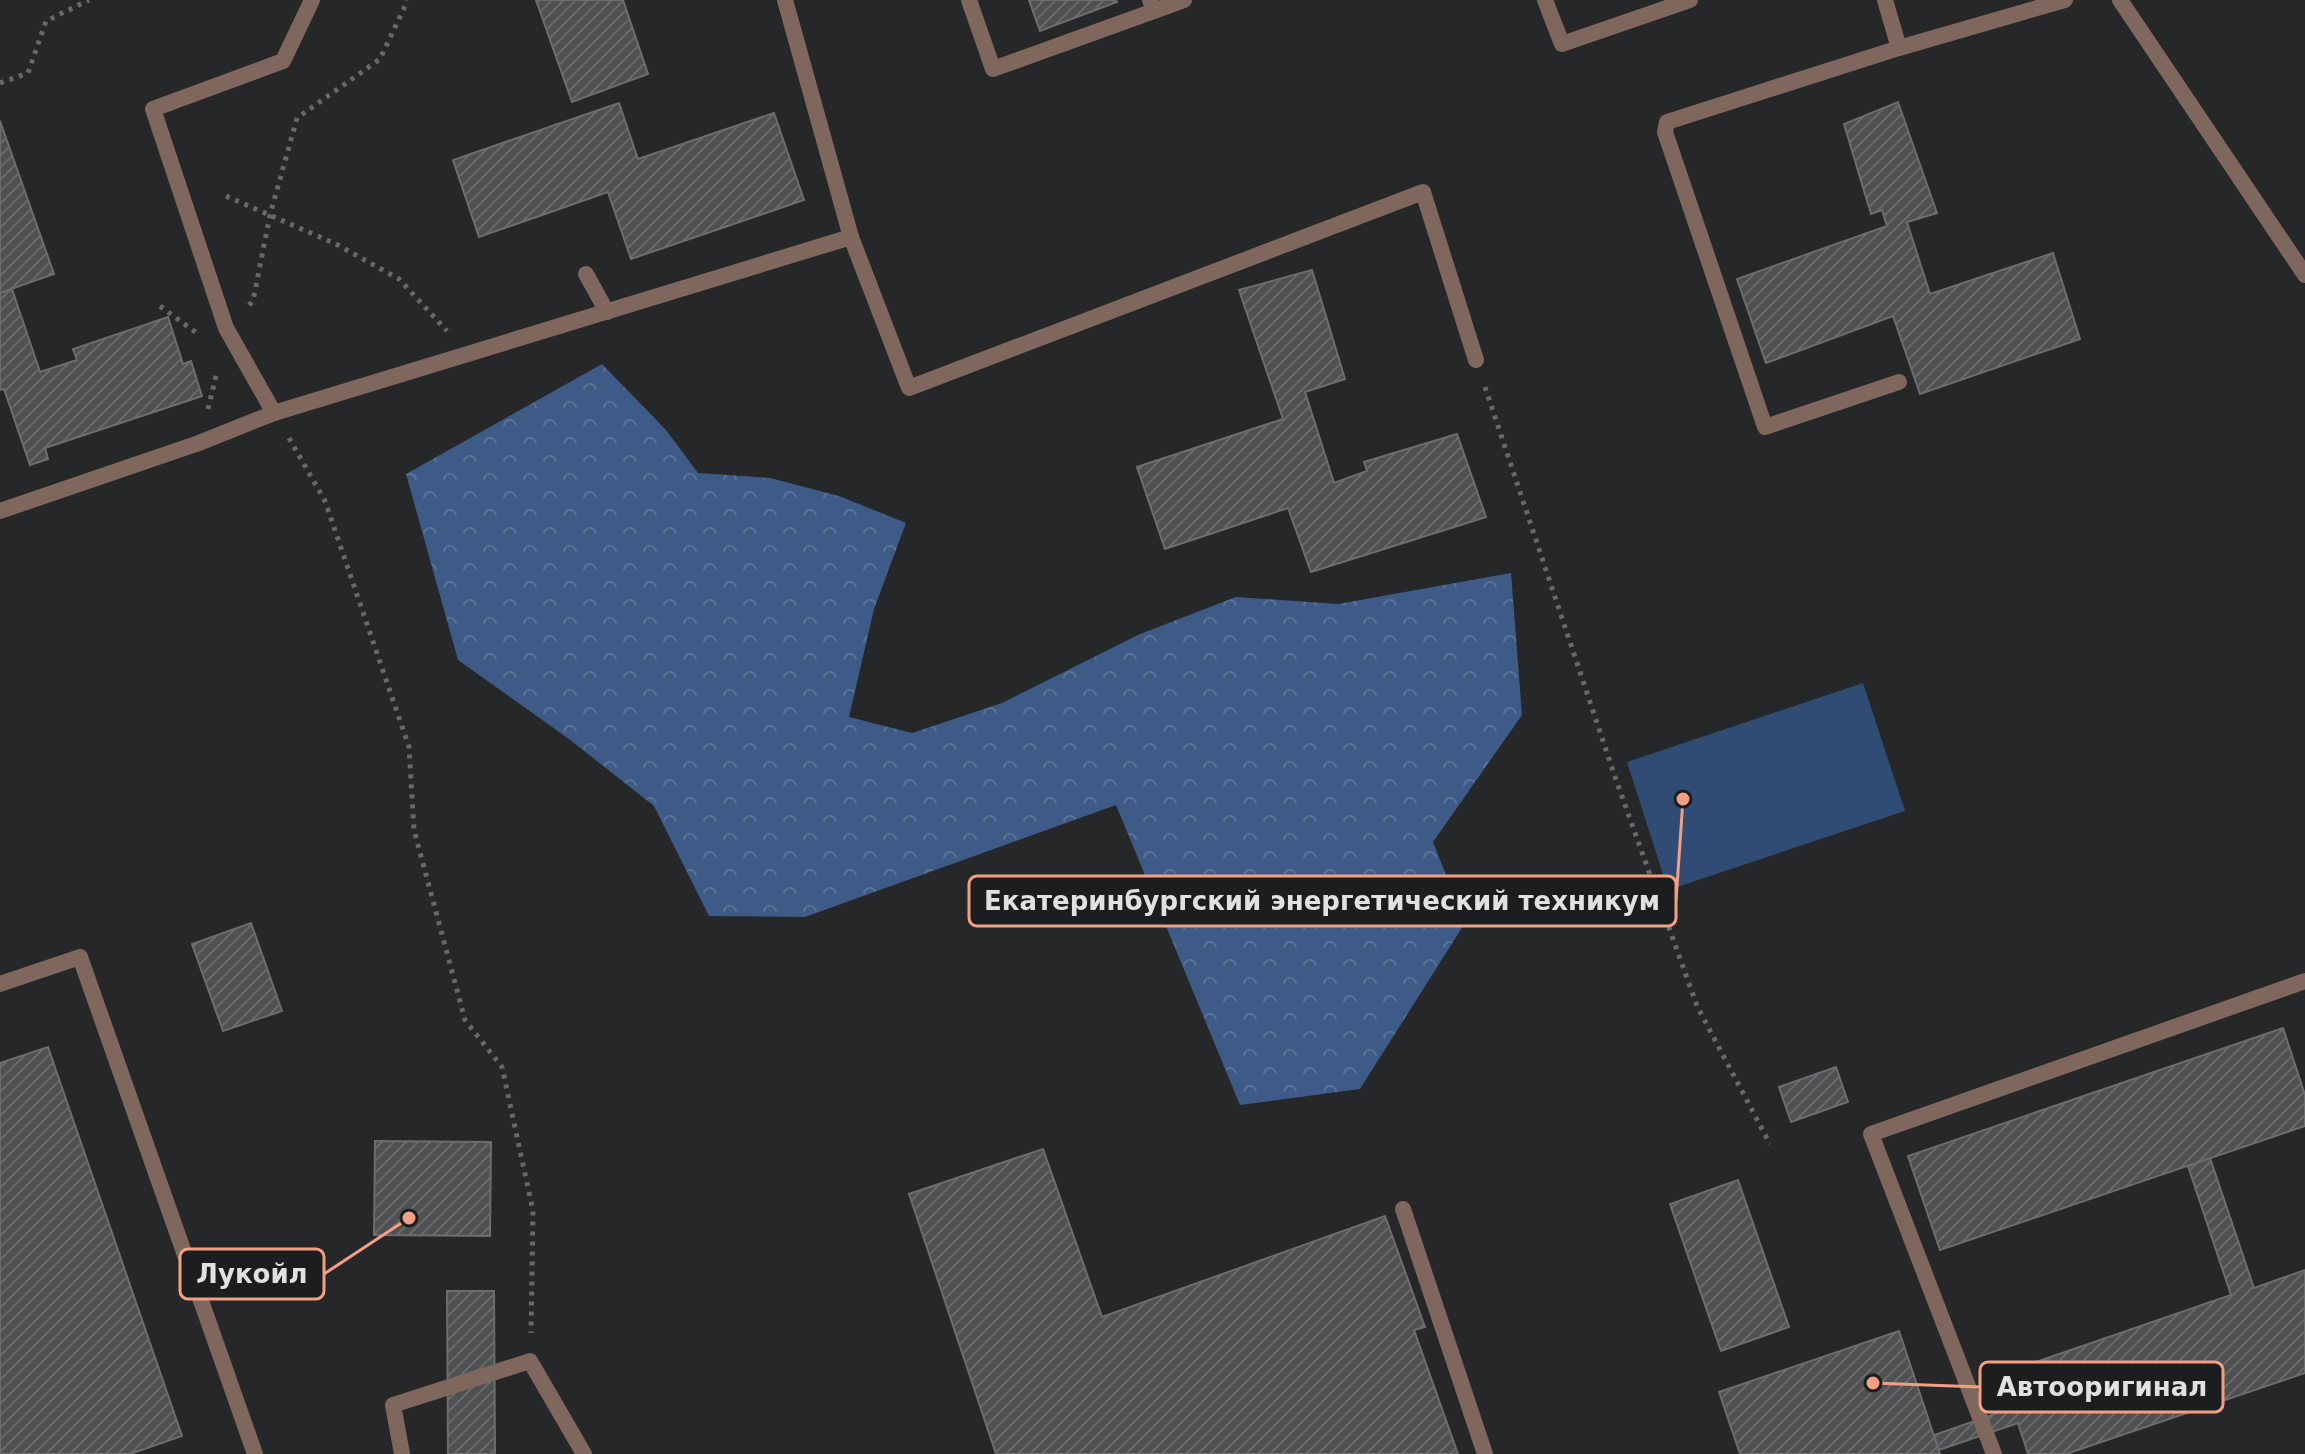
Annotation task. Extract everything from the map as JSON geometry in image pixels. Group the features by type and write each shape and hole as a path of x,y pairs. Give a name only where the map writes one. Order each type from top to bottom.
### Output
{"street":[{"path":"274,413 226,328 153,109 283,61 312,0"},
{"path":"785,0 851,237 909,388 1423,192 1476,360"},
{"path":"969,0 993,69 1152,6 1184,0"},
{"path":"1545,0 1562,44 1690,0"},
{"path":"1885,0 1899,48"},
{"path":"1899,382 1765,427 1665,132 1667,122 1899,48 2065,0"},
{"path":"2120,0 2305,275"},
{"path":"0,511 199,443 274,413 851,237"},
{"path":"586,274 607,312"},
{"path":"0,984 80,957 255,1454"},
{"path":"1994,1454 1871,1134 2305,981"},
{"path":"1403,1209 1485,1454"},
{"path":"402,1454 393,1405 530,1361 584,1454"}],"path":[{"path":"0,83 28,73 46,21 89,0"},
{"path":"199,443 226,328 253,301 270,215 297,118 380,59 406,0"},
{"path":"226,196 336,244 399,279 449,333"},
{"path":"160,306 222,353"},
{"path":"1476,360 1615,777 1697,1006 1770,1144"},
{"path":"274,413 325,501 409,747 414,830 465,1020 502,1067 533,1211 530,1361"}],"green space":[{"path":"602,364 666,430 698,473 770,478 839,496 906,523 874,609 849,717 912,733 1002,703 1140,634 1236,597 1338,604 1511,573 1522,715 1433,842 1465,923 1360,1089 1240,1105 1116,805 805,917 709,916 654,806 569,739 458,660 406,474"}],"shaded area":[{"path":"1863,683 1905,811 1668,890 1627,762"}],"building":[{"path":"536,0 623,0 648,74 572,102"},
{"path":"1029,0 1116,0 1117,2 1040,31"},
{"path":"1898,102 1937,213 1907,222 1930,294 2053,253 2080,339 1920,394 1893,316 1766,363 1737,279 1887,226 1882,210 1871,214 1844,124"},
{"path":"619,103 638,159 774,113 804,200 631,259 608,192 479,237 453,160"},
{"path":"0,121 54,274 0,293"},
{"path":"1312,270 1345,379 1305,392 1334,483 1367,471 1364,462 1457,434 1486,517 1311,572 1288,508 1165,549 1137,467 1283,419 1239,290"},
{"path":"12,289 40,372 77,360 73,349 168,317 183,364 191,361 202,396 45,448 48,459 30,465 4,389 0,390 0,293"},
{"path":"251,923 282,1011 223,1031 192,944"},
{"path":"2283,1028 2305,1095 2305,1126 1940,1250 1908,1156"},
{"path":"48,1047 182,1436 130,1454 0,1454 0,1063"},
{"path":"1836,1067 1848,1102 1791,1122 1779,1087"},
{"path":"375,1141 491,1142 490,1236 374,1235"},
{"path":"1043,1149 1102,1317 1385,1216 1425,1327 1414,1330 1458,1454 996,1454 909,1194"},
{"path":"2210,1158 2254,1288 2305,1270 2305,1373 2066,1454 2028,1454 2018,1423 1939,1450 1934,1435 2012,1408 2001,1374 2231,1295 2188,1166"},
{"path":"1738,1180 1789,1327 1721,1351 1670,1204"},
{"path":"447,1291 494,1291 495,1454 448,1454"},
{"path":"1899,1331 1940,1454 1740,1454 1719,1392"}],"place":[{"name":"Екатеринбургский энергетический техникум","path":"1683,799"},
{"name":"Лукойл","path":"409,1218"},
{"name":"Автооригинал","path":"1873,1383"}]}
